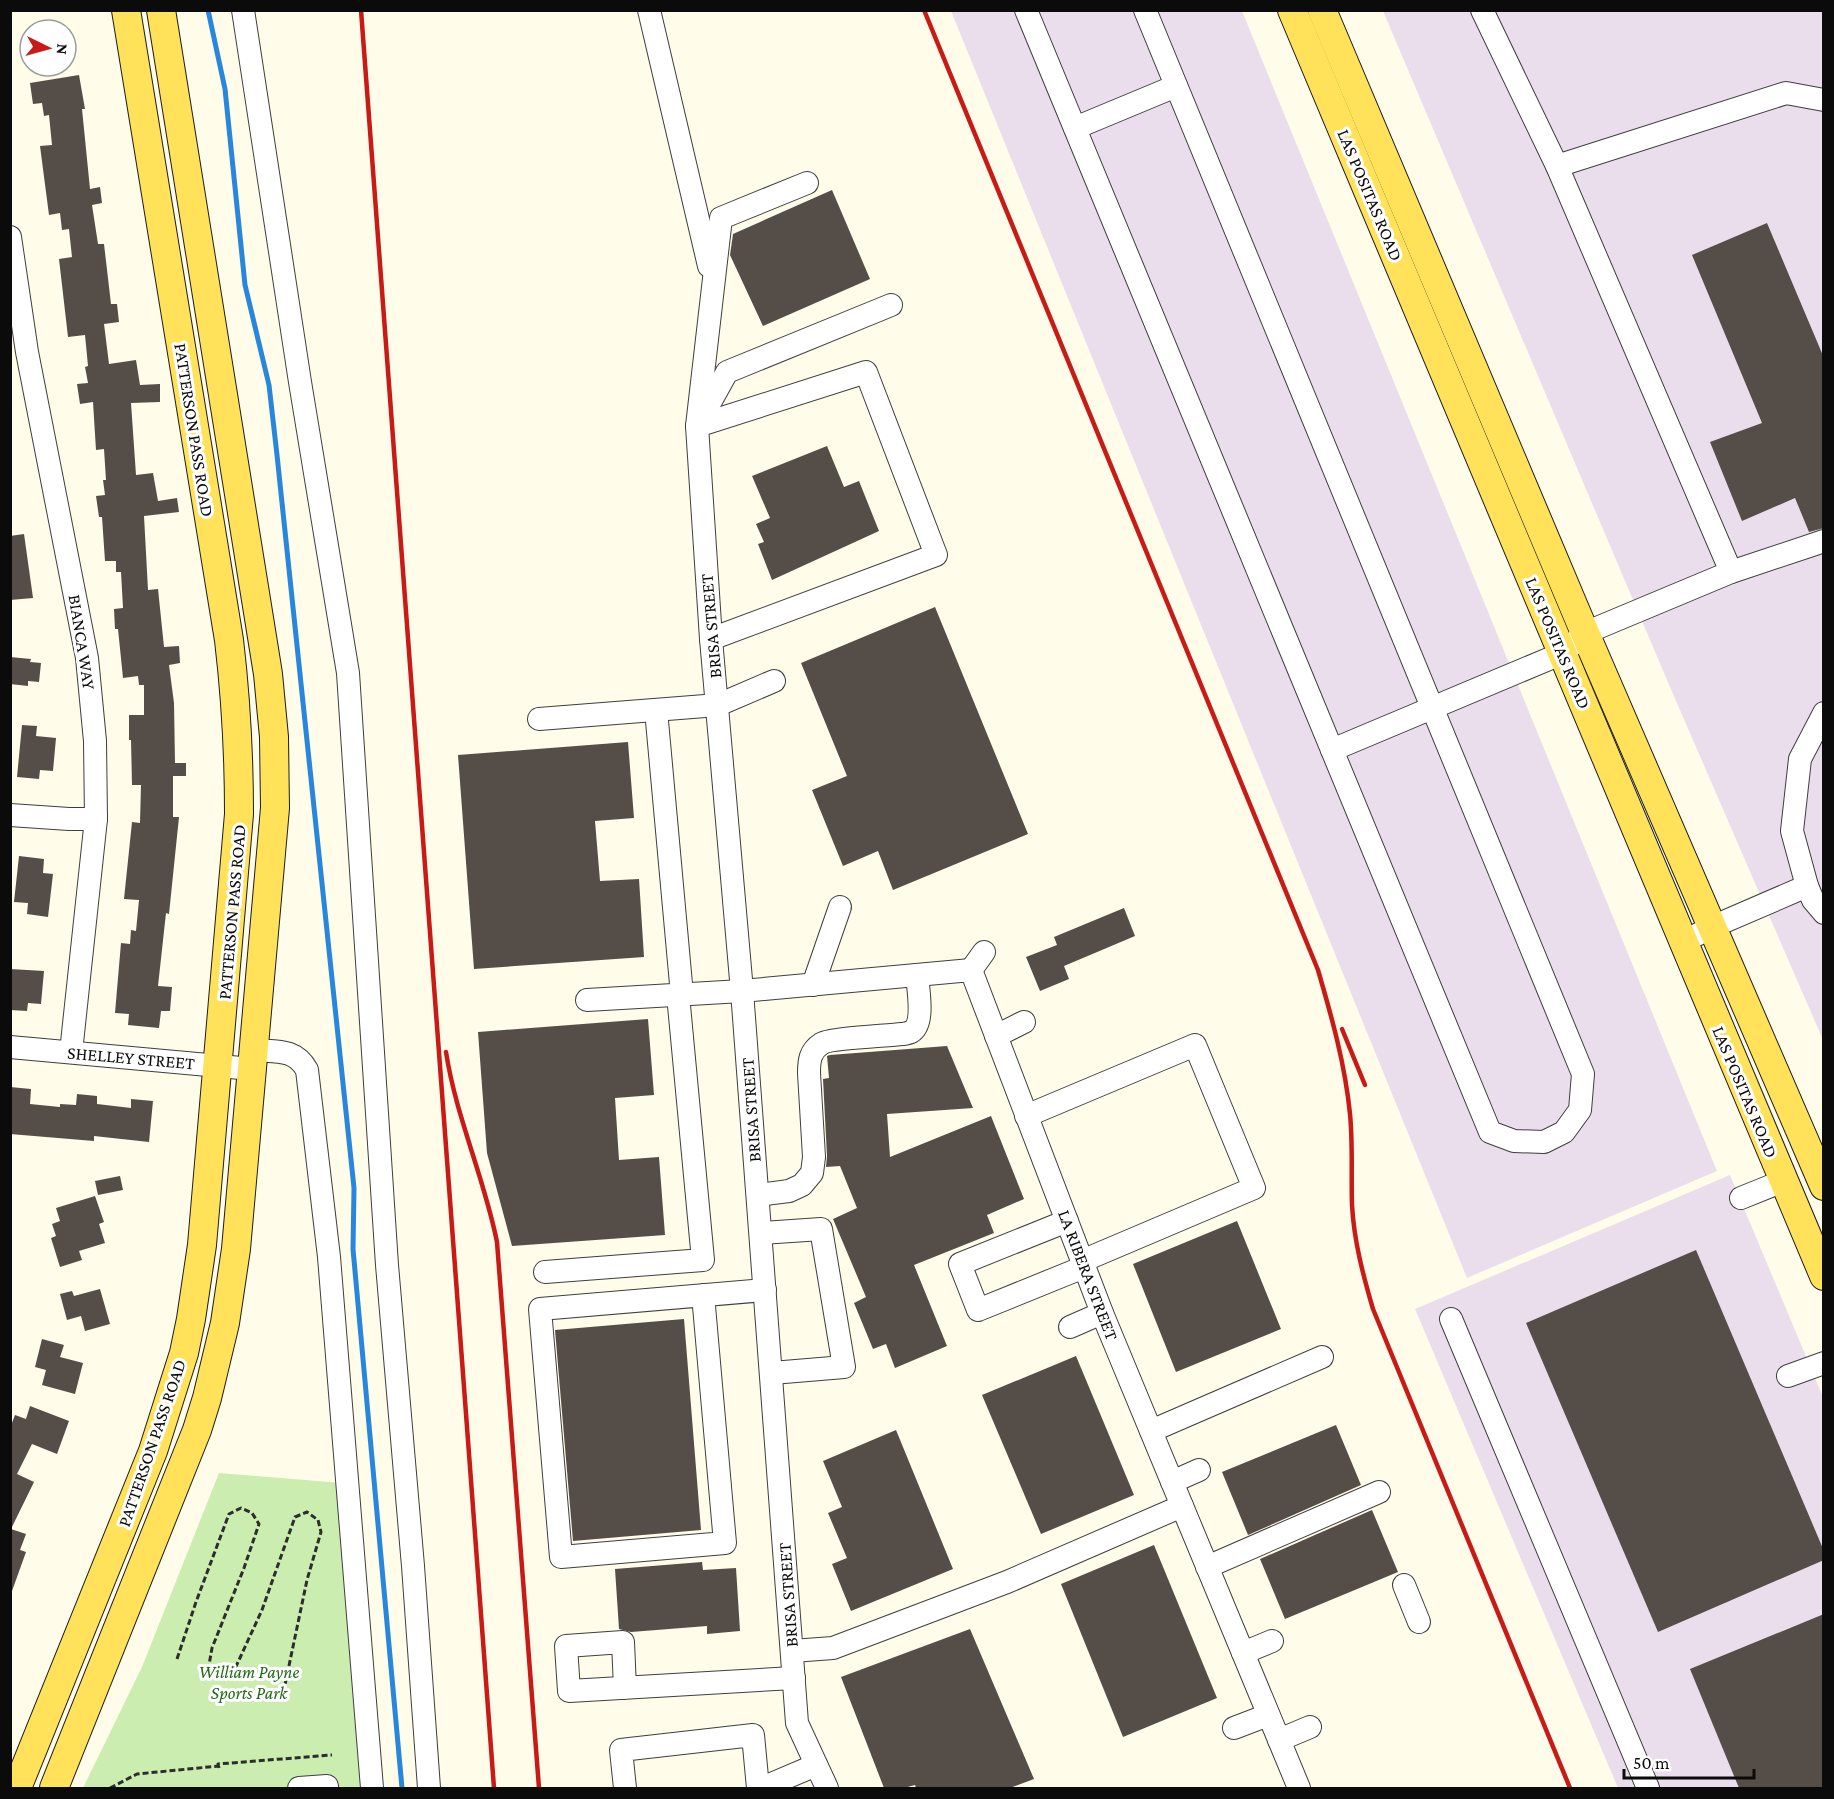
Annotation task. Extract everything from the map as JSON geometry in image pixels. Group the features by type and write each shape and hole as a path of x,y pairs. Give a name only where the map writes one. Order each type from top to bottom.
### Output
{"main road":[{"name":"PATTERSON PASS ROAD","path":"17,1788 149,1460 184,1353 197,1282 219,1066 239,814 239,759 235,695 227,629 126,10"},
{"name":"PATTERSON PASS ROAD","path":"54,1788 181,1472 207,1398 223,1332 232,1285 275,808 274,737 264,652 161,10"},
{"name":"LAS POSITAS ROAD","path":"1292,10 1824,1276"},
{"name":"LAS POSITAS ROAD","path":"1322,10 1585,633 1824,1186"}],"street":[{"path":"243,10 300,382 348,673 387,1265 429,1788"},
{"path":"649,10 713,282"},
{"path":"1026,10 1490,1132 1514,1141 1544,1142 1564,1132 1580,1110 1583,1074 1145,10"},
{"path":"1482,10 1557,166 1731,572"},
{"path":"1075,128 1176,86"},
{"path":"1557,166 1786,93 1823,101"},
{"name":"BRISA STREET","path":"807,183 721,219 697,426 711,639 772,1373 786,1445 792,1651 797,1723 827,1788"},
{"name":"BIANCA WAY","path":"10,237 19,355 87,658 95,741 96,819 71,1052"},
{"path":"697,426 727,372 891,305"},
{"path":"697,426 866,372 936,555 711,639"},
{"path":"1332,750 1563,653 1585,633 1731,572 1824,541"},
{"path":"539,719 718,705 774,681"},
{"path":"546,1272 703,1260 656,710"},
{"path":"1824,713 1800,759 1792,831 1807,886 1824,913"},
{"path":"10,815 96,819"},
{"path":"1683,942 1807,886"},
{"path":"813,985 840,907"},
{"name":"LA RIBERA STREET","path":"586,1000 742,991 917,975 977,961 996,1036 1102,1313 1299,1788"},
{"path":"758,1195 789,1191 802,1185 812,1173 814,1157 808,1073 812,1052 823,1042 902,1035 912,1032 920,1014 917,975"},
{"path":"996,1036 1024,1022"},
{"path":"1026,1116 1195,1045 1254,1188 978,1310 960,1264 1067,1221"},
{"name":"SHELLEY STREET","path":"10,1047 219,1066 289,1053 297,1056 307,1070 329,1257 372,1788"},
{"path":"1741,1198 1783,1180"},
{"path":"761,1233 821,1229 844,1367 772,1373"},
{"path":"704,1295 724,1543 561,1557 540,1310 704,1295 765,1290"},
{"path":"1070,1327 1102,1313"},
{"path":"1451,1319 1648,1788"},
{"path":"1151,1431 1322,1357"},
{"path":"1788,1376 1824,1362"},
{"path":"1172,1482 1199,1470"},
{"path":"1207,1567 1379,1492"},
{"path":"792,1651 833,1648 844,1644 1007,1582 1182,1506"},
{"path":"1404,1585 1419,1622"},
{"path":"1243,1653 1272,1641"},
{"path":"625,1688 794,1678"},
{"path":"1234,1728 1268,1715"},
{"path":"1279,1740 1310,1727"},
{"path":"625,1788 621,1749 753,1735 760,1788 816,1765"},
{"path":"299,1788 327,1786 327,1788"}],"path":[{"path":"177,1659 229,1514 241,1508 252,1513 259,1524 212,1648 209,1665 222,1677 233,1673 262,1610 295,1517 307,1512 318,1520 321,1532 307,1580 282,1699"},
{"path":"306,1751 309,1757"},
{"path":"110,1788 137,1774 219,1767 218,1764 332,1755"}],"shaded area":[{"path":"951,11 1242,11 1717,1171 1467,1278"},
{"path":"1383,11 1823,11 1823,1040 1670,687"},
{"path":"1730,1175 1823,1397 1823,1788 1618,1788 1415,1309"}],"green space":[{"name":"William Payne Sports Park","path":"219,1473 341,1483 363,1788 83,1788 142,1667"}],"building":[{"path":"78,75 85,109 82,109 90,189 100,187 102,203 92,205 98,244 104,244 111,304 117,304 119,322 104,324 109,364 136,360 140,385 160,384 160,402 131,403 136,475 153,473 158,501 177,498 179,512 144,516 148,590 158,589 164,647 179,646 180,663 169,665 174,703 175,763 186,763 186,776 173,776 173,817 179,817 169,914 166,913 158,986 172,987 170,1011 161,1011 159,1028 128,1025 129,1014 115,1013 121,943 130,944 131,930 136,931 139,900 124,899 132,822 140,823 141,785 132,785 129,715 144,715 144,685 139,685 138,676 123,678 114,609 123,608 121,572 116,572 116,561 105,561 102,517 99,517 96,496 105,495 104,449 96,450 93,402 80,404 77,384 88,383 85,367 88,366 85,335 68,337 59,259 72,257 69,229 62,230 60,213 49,215 40,146 52,145 49,115 44,116 42,103 33,104 30,83 61,78 78,78"},
{"path":"832,190 870,279 763,326 730,255 733,234"},
{"path":"1767,223 1824,358 1824,528 1809,532 1795,498 1742,521 1710,442 1762,423 1692,255"},
{"path":"827,446 844,487 859,481 879,531 772,580 758,544 764,542 756,524 770,518 752,476"},
{"path":"24,534 33,598 10,600 10,536"},
{"path":"935,607 1028,834 893,890 878,851 843,866 812,790 847,776 801,663"},
{"path":"10,657 31,659 30,662 41,663 39,682 28,681 28,686 10,684"},
{"path":"22,725 37,726 36,736 56,738 53,771 40,770 39,779 17,777"},
{"path":"628,742 634,818 595,821 600,881 639,879 644,957 474,969 458,755"},
{"path":"19,856 44,859 43,873 53,874 48,917 27,914 28,903 14,902"},
{"path":"1124,908 1135,936 1064,966 1069,979 1040,991 1026,957 1057,945 1054,937"},
{"path":"10,969 44,971 41,1004 28,1003 27,1011 10,1010"},
{"path":"648,1019 654,1095 615,1098 619,1160 659,1157 665,1235 512,1246 487,1153 478,1032"},
{"path":"947,1046 973,1108 887,1114 890,1157 991,1116 1024,1199 987,1215 994,1233 914,1265 947,1346 895,1368 886,1344 873,1349 854,1303 866,1297 833,1219 857,1208 840,1166 826,1167 823,1079 829,1078 827,1056 830,1055"},
{"path":"10,1087 31,1089 30,1104 60,1107 60,1104 76,1105 77,1094 97,1096 97,1104 131,1108 131,1099 153,1101 149,1142 94,1136 94,1141 10,1134"},
{"path":"120,1176 123,1190 98,1195 95,1181"},
{"path":"95,1196 104,1222 99,1224 105,1243 79,1251 82,1260 60,1267 51,1238 56,1236 52,1224 60,1221 56,1208"},
{"path":"1237,1221 1281,1329 1176,1372 1133,1264"},
{"path":"1696,1250 1824,1551 1824,1560 1658,1632 1526,1323"},
{"path":"100,1289 110,1324 85,1331 81,1316 67,1320 60,1294 72,1291 74,1296"},
{"path":"684,1319 701,1530 573,1541 555,1330"},
{"path":"42,1339 64,1345 60,1357 83,1363 75,1394 42,1385 46,1370 35,1367"},
{"path":"1076,1356 1134,1495 1041,1534 982,1395"},
{"path":"30,1406 69,1421 57,1454 32,1444 17,1474 34,1482 11,1529 26,1534 20,1550 26,1552 12,1591 10,1591 10,1428 15,1415 26,1419"},
{"path":"1336,1425 1361,1485 1248,1535 1222,1472"},
{"path":"896,1430 953,1569 851,1611 832,1564 847,1558 828,1513 842,1507 823,1461"},
{"path":"1372,1510 1398,1572 1285,1619 1260,1559"},
{"path":"1154,1545 1217,1698 1123,1737 1061,1584"},
{"path":"702,1562 703,1570 736,1568 740,1631 707,1634 707,1626 631,1632 619,1629 615,1569"},
{"path":"1824,1614 1824,1788 1739,1788 1690,1669"},
{"path":"970,1629 1034,1779 1010,1788 916,1788 915,1785 904,1788 884,1788 841,1677"}],"waterway":[{"path":"208,10 225,89 245,285 269,385 277,455 354,1188 353,1249 402,1788"}],"railway":[{"path":"361,10 494,1788"},
{"path":"924,10 1318,970 1333,1023 1348,1095 1352,1148 1353,1218 1373,1309 1570,1788"},
{"path":"1342,1029 1365,1085"},
{"path":"446,1052 456,1100 497,1242 539,1788"}]}
